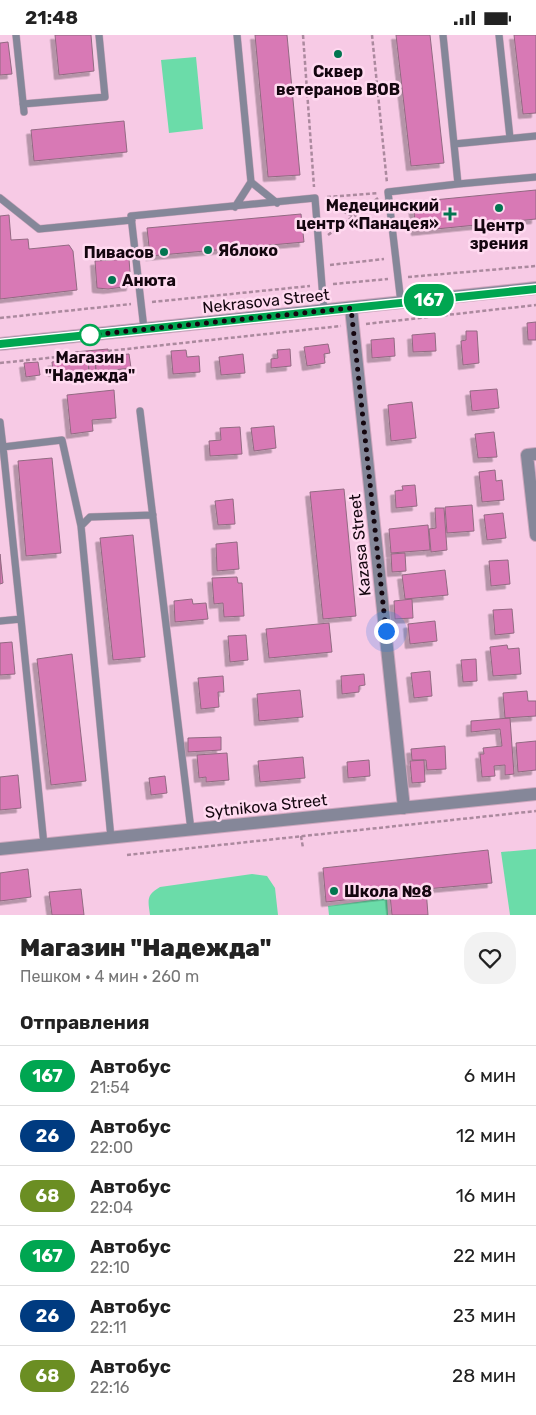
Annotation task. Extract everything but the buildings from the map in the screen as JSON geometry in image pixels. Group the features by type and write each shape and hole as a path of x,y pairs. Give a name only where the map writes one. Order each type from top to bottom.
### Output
{"street":[{"name":"Nekrasova Street","path":"0,344 536,289"},
{"name":"Kazasa Street","path":"351,308 404,808"},
{"path":"536,454 527,455 536,535"},
{"name":"Sytnikova Street","path":"0,849 536,794"}],"lane":[{"path":"16,35 24,108 105,97 99,35"},
{"path":"235,207 251,182 237,35"},
{"path":"443,35 458,184"},
{"path":"499,35 510,138"},
{"path":"454,144 536,135"},
{"path":"401,303 388,192 536,177"},
{"path":"251,182 277,203"},
{"path":"0,198 40,229 132,220"},
{"path":"144,329 131,216 315,198 324,311"},
{"path":"140,411 191,830"},
{"path":"0,422 44,845"},
{"path":"3,447 62,440 81,526 111,838"},
{"path":"81,526 90,517 153,515"},
{"path":"0,621 20,619"}],"path":[{"path":"302,35 315,198"},
{"path":"372,35 388,192"},
{"path":"315,198 388,192"},
{"path":"319,242 388,192"},
{"path":"315,198 393,235"},
{"path":"320,265 396,258"},
{"path":"0,318 322,285 536,266"},
{"path":"108,351 536,305"},
{"path":"0,363 76,355"},
{"path":"127,855 536,811"},
{"path":"301,836 303,848"}],"green space":[{"path":"196,57 203,129 169,133 161,60"},
{"path":"536,849 536,915 510,915 501,852"},
{"path":"252,874 267,876 275,888 278,915 150,915 150,895 160,887"},
{"path":"387,898 388,915 329,915 328,906"}],"bus line":[{"name":"167","path":"0,344 536,289"}],"place":[{"name":"Сквер ветеранов ВОВ","path":"338,54"},
{"name":"Центр зрения","path":"499,208"},
{"name":"Медецинский центр «Панацея»","path":"450,214"},
{"name":"Яблоко","path":"208,250"},
{"name":"Пивасов","path":"164,252"},
{"name":"Анюта","path":"112,280"},
{"name":"Магазин \"Надежда\"","path":"90,335"},
{"name":"Школа №8","path":"334,891"}],"route":[{"path":"90,335 351,308 386,631"}]}
